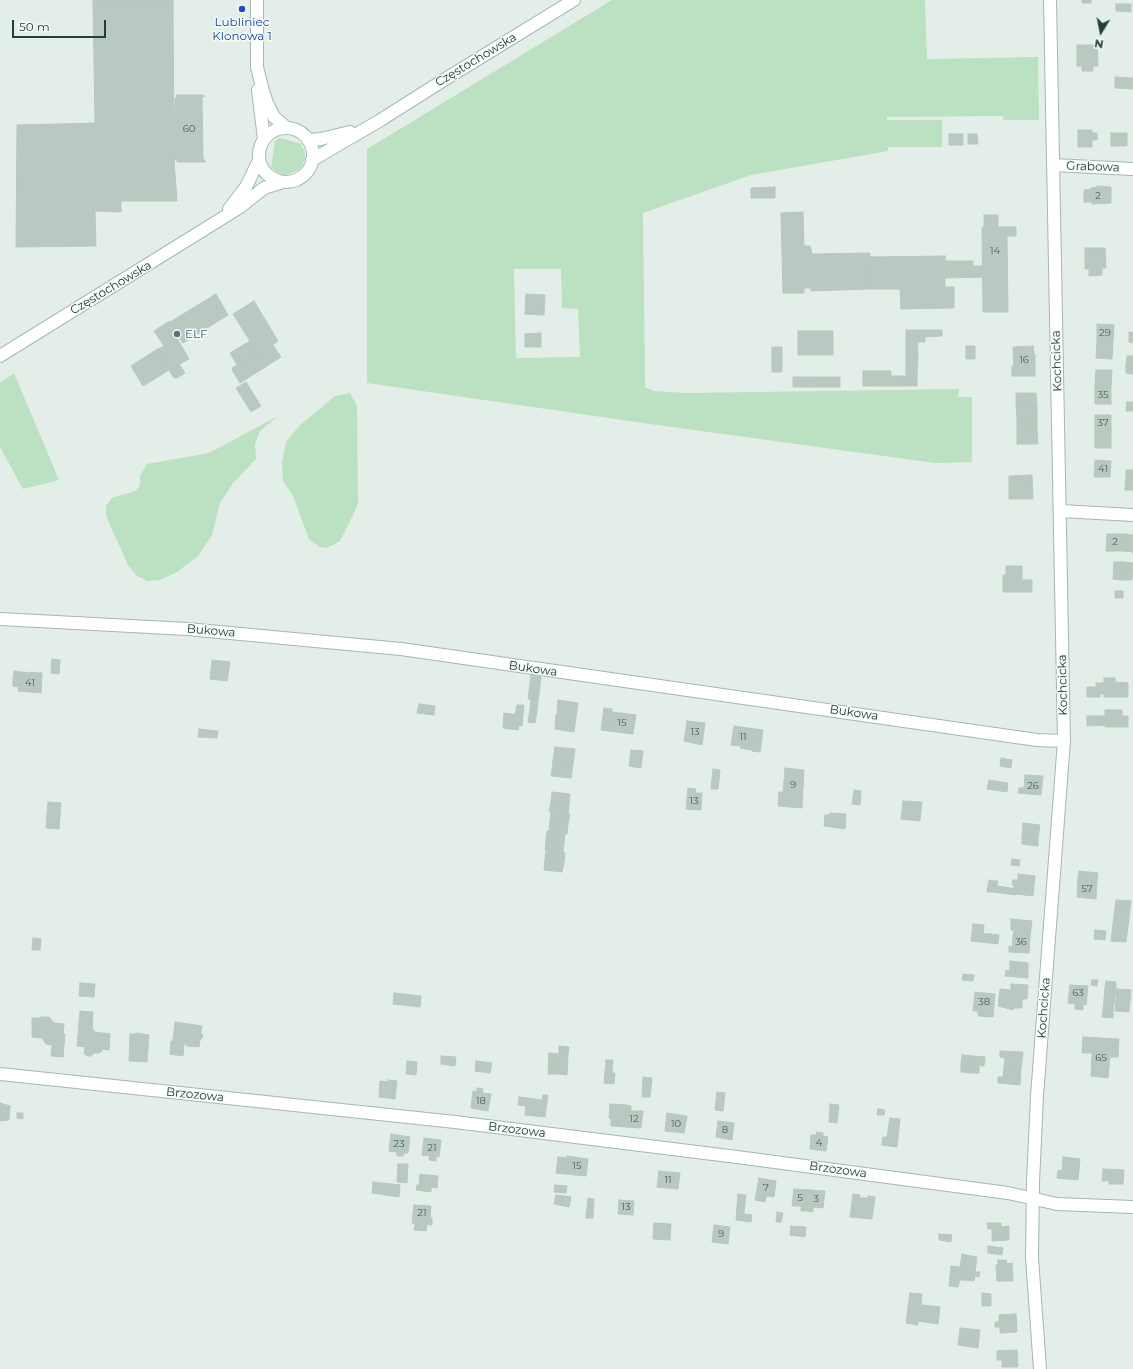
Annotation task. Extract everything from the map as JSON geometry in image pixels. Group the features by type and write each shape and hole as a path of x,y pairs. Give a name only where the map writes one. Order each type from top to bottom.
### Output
{"street":[{"path":"257,0 257,67 260,112 264,139"},
{"name":"Częstochowska","path":"312,160 379,121 574,0"},
{"name":"Kochcicka","path":"1040,1369 1032,1258 1032,1199 1064,741 1061,511 1050,0"},
{"path":"257,67 267,103 274,117 287,128 299,132 308,140 313,152 308,171 299,179 291,182 275,180 268,176 262,169 258,152 264,139 274,131 287,128"},
{"name":"Częstochowska","path":"308,140 320,139 358,130 379,121"},
{"name":"Częstochowska","path":"221,219 246,187 259,160"},
{"name":"Grabowa","path":"1053,166 1133,168"},
{"name":"Częstochowska","path":"0,356 240,207 264,188 283,182"},
{"path":"1061,511 1133,515"},
{"name":"Bukowa","path":"0,619 187,629 401,650 1037,740 1064,741"},
{"name":"Brzozowa","path":"0,1074 447,1122 697,1152 1000,1192 1057,1204 1133,1207"}],"green space":[{"path":"612,0 925,0 927,59 1038,57 1039,120 1003,120 1003,116 887,117 887,120 942,120 942,147 888,147 888,151 751,175 643,213 645,387 653,391 687,393 959,389 958,397 972,397 972,462 935,463 367,383 367,149","holes":["514,269 561,269 562,308 578,309 580,357 516,358"]},
{"path":"280,138 301,144 304,150 305,158 302,166 297,171 290,174 282,175 271,167 275,141"},
{"path":"14,373 59,480 23,489 0,447 0,383"},
{"path":"350,393 357,406 358,503 340,541 327,548 319,547 309,539 293,496 283,481 282,462 286,442 300,425 335,396"},
{"path":"278,416 260,431 255,444 256,459 233,483 220,503 212,535 198,556 177,572 160,580 147,581 137,576 128,565 106,516 106,506 112,498 135,491 140,486 140,476 147,464 209,453"}],"building":[{"path":"93,0 173,0 174,160 177,201 121,201 121,212 95,211 96,246 16,247 17,125 95,123"},
{"path":"1082,0 1091,0 1091,3 1082,3"},
{"path":"1116,4 1131,4 1131,12 1116,11"},
{"path":"1077,45 1097,45 1098,66 1093,66 1093,71 1082,71 1082,66 1077,66"},
{"path":"1115,77 1133,78 1133,89 1115,88"},
{"path":"177,95 204,95 204,97 202,97 203,160 205,160 205,162 177,162 177,160 174,160 175,98 177,98"},
{"path":"1078,130 1092,130 1092,133 1097,133 1097,140 1092,140 1092,147 1078,147"},
{"path":"1111,133 1122,133 1122,146 1111,146"},
{"path":"1122,133 1127,133 1127,146 1122,146"},
{"path":"949,134 963,134 963,145 949,145"},
{"path":"968,134 977,134 978,144 968,144"},
{"path":"1097,186 1111,187 1111,203 1092,204 1092,202 1084,202 1084,190"},
{"path":"775,187 775,198 751,198 751,188"},
{"path":"803,212 804,246 810,246 812,254 870,253 870,289 811,291 811,288 804,288 804,293 783,293 781,213"},
{"path":"984,215 998,215 998,227 1016,227 1016,236 1007,236 1008,312 983,312 982,227 984,227"},
{"path":"1085,248 1105,248 1106,268 1102,268 1102,275 1089,276 1089,269 1085,269"},
{"path":"945,256 945,261 973,261 973,266 983,266 983,277 945,278 945,287 954,287 954,308 901,309 900,289 870,289 870,257"},
{"name":"ELF","path":"216,294 228,315 183,343 179,337 177,338 189,359 169,370 156,350 164,346 154,331"},
{"path":"526,294 545,295 544,315 525,314"},
{"path":"254,301 278,341 258,354 233,314"},
{"path":"1097,324 1114,325 1113,342 1097,341"},
{"path":"906,330 917,330 918,357 906,357"},
{"path":"917,330 925,330 925,342 918,342"},
{"path":"925,330 942,330 942,336 925,337"},
{"path":"798,331 833,331 833,355 798,355"},
{"path":"1129,332 1133,333 1133,343 1129,342"},
{"path":"541,333 541,347 525,347 525,334"},
{"path":"250,341 258,354 238,366 230,353"},
{"path":"1097,341 1113,342 1112,359 1096,358"},
{"path":"273,345 281,357 240,383 232,368"},
{"path":"966,346 975,346 975,359 966,359"},
{"path":"1033,346 1035,354 1035,376 1012,376 1012,366 1014,367 1013,347"},
{"path":"772,347 782,347 782,372 772,372"},
{"path":"156,350 169,370 143,386 131,366"},
{"path":"1127,356 1133,356 1133,365 1126,365"},
{"path":"906,357 918,357 917,376 906,376"},
{"path":"179,364 185,373 177,378 174,378 169,370"},
{"path":"1126,365 1133,365 1133,374 1126,373"},
{"path":"1096,370 1112,370 1111,387 1095,387"},
{"path":"863,371 891,371 891,386 863,386"},
{"path":"890,376 917,376 917,386 891,386"},
{"path":"793,377 808,377 808,387 793,387"},
{"path":"808,377 840,377 840,387 808,387"},
{"path":"246,382 261,406 251,412 236,388"},
{"path":"1095,387 1111,387 1111,404 1095,404"},
{"path":"1016,393 1036,393 1037,406 1016,406"},
{"path":"1127,402 1133,402 1133,411 1126,411"},
{"path":"1016,406 1037,406 1037,418 1017,419"},
{"path":"1095,415 1111,415 1111,431 1095,431"},
{"path":"1037,418 1037,431 1017,432 1017,419"},
{"path":"1037,431 1038,444 1017,444 1017,432"},
{"path":"1095,431 1111,431 1111,448 1095,448"},
{"path":"1095,460 1111,461 1110,477 1094,477"},
{"path":"1126,470 1133,470 1133,479 1126,478"},
{"path":"1032,475 1033,499 1009,499 1009,476"},
{"path":"1126,478 1133,479 1133,490 1125,490"},
{"path":"1107,534 1124,534 1124,551 1106,551"},
{"path":"1124,534 1133,535 1133,552 1124,551"},
{"path":"1114,562 1123,562 1123,580 1113,579"},
{"path":"1123,562 1133,563 1132,580 1123,580"},
{"path":"1006,566 1022,566 1022,580 1032,580 1032,592 1003,592 1003,575 1006,575"},
{"path":"1115,591 1123,591 1123,598 1115,598"},
{"path":"52,659 60,660 59,674 51,673"},
{"path":"212,660 230,662 227,681 210,679"},
{"path":"14,671 20,672 19,680 13,680"},
{"path":"20,672 42,673 41,693 18,691"},
{"path":"531,675 541,677 539,694 529,692"},
{"path":"1104,678 1115,678 1115,682 1128,683 1128,697 1104,697 1104,694 1100,694 1100,697 1087,697 1087,687 1096,687 1096,683 1104,683"},
{"path":"13,680 19,680 18,687 13,686"},
{"path":"529,692 539,694 538,700 528,699"},
{"path":"531,699 538,700 537,711 530,710"},
{"path":"558,700 578,703 576,717 557,715"},
{"path":"419,704 435,706 434,715 417,713"},
{"path":"517,705 524,705 522,726 518,725 520,715 515,714"},
{"path":"604,708 612,709 609,731 601,730"},
{"path":"530,710 537,711 535,723 528,722"},
{"path":"1105,710 1122,710 1122,716 1128,716 1128,727 1105,727"},
{"path":"612,712 636,715 633,734 609,731"},
{"path":"504,713 520,715 518,730 503,728"},
{"path":"556,715 576,718 574,732 555,729"},
{"path":"1087,716 1104,716 1105,725 1087,726"},
{"path":"687,721 705,723 702,745 684,741"},
{"path":"734,726 755,729 752,750 740,748 741,746 731,745"},
{"path":"199,729 218,731 217,738 198,737"},
{"path":"755,729 763,730 760,752 752,751"},
{"path":"555,747 575,749 573,764 553,761"},
{"path":"631,750 643,751 641,768 629,766"},
{"path":"1001,758 1012,760 1011,768 1000,766"},
{"path":"553,761 573,764 571,778 551,776"},
{"path":"785,768 804,770 802,808 778,806 779,792 783,792"},
{"path":"713,769 720,770 718,789 711,789"},
{"path":"1025,775 1043,776 1041,795 1018,793 1019,788 1024,788"},
{"path":"989,780 1008,783 1007,792 987,789"},
{"path":"688,788 696,789 695,793 702,793 701,810 686,809"},
{"path":"854,790 861,791 860,805 852,804"},
{"path":"552,792 570,794 569,804 551,802"},
{"path":"903,801 922,802 920,821 901,819"},
{"path":"48,802 61,803 59,829 46,828"},
{"path":"551,802 569,804 568,814 549,811"},
{"path":"551,812 570,814 568,824 550,822"},
{"path":"830,813 846,814 845,829 824,826 825,815 830,815"},
{"path":"550,822 568,824 567,834 549,831"},
{"path":"1023,823 1040,825 1038,839 1022,838"},
{"path":"547,831 565,833 564,843 546,841"},
{"path":"1022,838 1038,839 1038,846 1022,844"},
{"path":"546,841 564,843 563,853 545,850"},
{"path":"546,851 565,853 564,863 545,860"},
{"path":"1012,859 1020,860 1019,866 1011,865"},
{"path":"545,860 564,863 562,872 544,870"},
{"path":"1079,871 1098,873 1097,881 1078,879"},
{"path":"1018,874 1035,876 1033,896 1016,894 1017,889 1014,888 1014,885 1012,885 1013,880 1018,880"},
{"path":"1078,879 1097,881 1096,899 1077,897"},
{"path":"989,880 994,881 993,892 987,892"},
{"path":"994,881 998,881 997,886 1017,889 1016,895 993,892"},
{"path":"1116,900 1131,901 1130,910 1115,908"},
{"path":"1115,908 1130,910 1126,942 1111,941"},
{"path":"1011,919 1032,921 1030,937 1013,936 1014,931 1011,930"},
{"path":"973,924 984,925 983,934 972,933"},
{"path":"1095,930 1106,931 1105,940 1094,939"},
{"path":"972,933 991,934 990,943 971,941"},
{"path":"991,934 999,935 998,944 990,943"},
{"path":"1013,936 1030,937 1029,953 1009,952 1009,946 1012,947"},
{"path":"33,938 41,939 40,950 32,950"},
{"path":"1010,961 1028,963 1028,978 1005,976 1006,970 1010,971"},
{"path":"963,974 974,975 973,981 962,980"},
{"path":"1092,980 1098,980 1097,986 1091,985"},
{"path":"1106,981 1116,982 1116,989 1105,988"},
{"path":"80,983 95,984 94,997 79,996"},
{"path":"1011,984 1028,985 1027,999 1022,999 1022,1008 1013,1008 1013,1010 998,1006 1000,989 1011,990"},
{"path":"1070,985 1088,986 1086,1005 1083,1004 1083,1010 1075,1009 1075,1004 1068,1003"},
{"path":"1105,988 1116,989 1113,1011 1103,1010"},
{"path":"1117,989 1131,990 1129,1012 1115,1011"},
{"path":"975,992 995,994 993,1017 978,1016 978,1011 973,1011"},
{"path":"394,993 421,996 420,1007 393,1004"},
{"path":"1103,1010 1113,1011 1113,1018 1102,1017"},
{"path":"80,1011 93,1012 92,1028 95,1032 110,1034 109,1050 102,1049 99,1053 94,1053 91,1056 87,1056 84,1053 85,1047 77,1046"},
{"path":"49,1017 54,1023 64,1024 63,1034 65,1034 63,1057 51,1056 52,1045 46,1044 42,1038 32,1037 32,1018"},
{"path":"175,1022 202,1026 201,1033 203,1035 200,1040 199,1047 187,1046 187,1044 184,1044 183,1056 170,1054"},
{"path":"137,1033 149,1035 147,1062 129,1061 130,1034"},
{"path":"1083,1037 1119,1039 1118,1057 1110,1057 1108,1078 1091,1076 1092,1053 1082,1053"},
{"path":"559,1046 569,1047 568,1054 559,1054"},
{"path":"1000,1051 1023,1052 1021,1069 1004,1067 1005,1058 1000,1057"},
{"path":"549,1053 559,1054 557,1074 548,1074"},
{"path":"559,1054 568,1054 567,1075 557,1074"},
{"path":"962,1055 973,1056 972,1065 961,1064"},
{"path":"441,1056 456,1057 455,1066 441,1064"},
{"path":"973,1056 985,1057 984,1066 972,1065"},
{"path":"606,1060 613,1060 612,1073 615,1073 614,1084 604,1083"},
{"path":"407,1061 417,1062 416,1075 406,1074"},
{"path":"476,1061 492,1063 490,1073 475,1071"},
{"path":"961,1064 972,1065 972,1073 961,1072"},
{"path":"972,1065 979,1065 979,1073 972,1073"},
{"path":"1004,1067 1021,1069 1020,1085 998,1083 998,1077 1003,1077"},
{"path":"643,1077 652,1078 650,1097 642,1097"},
{"path":"388,1080 397,1081 395,1099 379,1097 380,1081 388,1082"},
{"path":"477,1088 483,1089 482,1093 491,1094 488,1111 471,1108 473,1091 477,1092"},
{"path":"717,1092 725,1093 723,1111 715,1110"},
{"path":"543,1095 548,1095 545,1117 525,1115 527,1098 542,1100"},
{"path":"519,1097 527,1098 526,1106 518,1105"},
{"path":"0,1103 10,1106 9,1120 0,1121"},
{"path":"610,1104 626,1105 625,1127 611,1126 611,1118 609,1118"},
{"path":"830,1104 839,1105 837,1123 829,1122"},
{"path":"626,1105 631,1106 631,1111 643,1111 641,1128 625,1127"},
{"path":"878,1109 885,1110 884,1115 877,1115"},
{"path":"17,1113 23,1113 23,1119 17,1118"},
{"path":"667,1113 687,1116 684,1133 665,1131"},
{"path":"890,1118 900,1119 897,1147 882,1145 883,1137 887,1137"},
{"path":"718,1121 734,1123 732,1140 716,1137"},
{"path":"817,1132 823,1133 823,1136 828,1137 826,1151 810,1149 811,1135 816,1135"},
{"path":"391,1134 410,1137 408,1153 404,1153 403,1156 397,1156 397,1152 389,1151"},
{"path":"424,1138 441,1140 439,1157 436,1156 436,1161 429,1160 430,1156 422,1155"},
{"path":"567,1156 588,1159 586,1176 566,1174"},
{"path":"558,1157 567,1158 566,1174 556,1173"},
{"path":"1063,1157 1080,1159 1078,1180 1057,1178 1058,1170 1062,1171"},
{"path":"398,1164 408,1164 407,1183 397,1182"},
{"path":"1103,1169 1124,1170 1123,1184 1109,1184 1109,1181 1102,1181"},
{"path":"659,1171 680,1173 678,1189 657,1187"},
{"path":"420,1174 438,1176 437,1188 419,1185"},
{"path":"759,1178 776,1181 774,1197 766,1196 765,1202 755,1200"},
{"path":"373,1182 400,1185 399,1197 372,1193"},
{"path":"417,1185 431,1187 431,1192 416,1190"},
{"path":"555,1185 567,1186 566,1193 554,1192"},
{"path":"794,1189 809,1190 807,1211 801,1211 801,1206 792,1206"},
{"path":"809,1190 825,1191 823,1208 813,1207 813,1212 807,1211"},
{"path":"738,1194 746,1195 743,1221 736,1220"},
{"path":"853,1194 860,1195 860,1198 868,1198 868,1196 875,1197 872,1219 850,1217"},
{"path":"556,1195 571,1197 569,1207 554,1204"},
{"path":"588,1198 594,1199 593,1218 586,1218"},
{"path":"619,1200 634,1201 633,1215 618,1214"},
{"path":"414,1205 431,1206 430,1218 432,1218 432,1225 412,1223"},
{"path":"777,1212 783,1213 781,1222 776,1222"},
{"path":"744,1214 752,1215 751,1222 743,1221"},
{"path":"654,1223 671,1224 670,1240 653,1239"},
{"path":"987,1223 1001,1223 1001,1227 1009,1226 1009,1240 992,1241 992,1229 988,1229"},
{"path":"415,1224 427,1224 426,1231 414,1230"},
{"path":"714,1225 730,1227 728,1244 712,1242"},
{"path":"791,1226 806,1227 805,1237 790,1235"},
{"path":"939,1234 952,1235 951,1242 939,1240"},
{"path":"988,1246 1003,1248 1002,1255 988,1253"},
{"path":"962,1254 966,1255 965,1268 960,1267"},
{"path":"966,1255 977,1257 975,1272 980,1272 979,1277 975,1276 974,1281 963,1280"},
{"path":"998,1260 1006,1260 1007,1264 1012,1263 1013,1281 997,1281 996,1265 998,1265"},
{"path":"951,1266 965,1268 963,1280 960,1280 958,1287 949,1286"},
{"path":"910,1293 922,1294 921,1305 940,1307 938,1324 918,1321 918,1325 906,1323"},
{"path":"982,1293 991,1294 991,1306 982,1306"},
{"path":"1016,1314 1017,1332 1000,1333 1000,1327 995,1327 995,1322 999,1322 999,1315"},
{"path":"960,1328 980,1330 979,1339 959,1337"},
{"path":"959,1337 979,1339 978,1348 958,1345"},
{"path":"1017,1350 1018,1367 1002,1367 1002,1360 997,1360 997,1351"}],"place":[{"name":"Lubliniec Klonowa 1","path":"242,9"},
{"name":"ELF","path":"177,334"}]}
